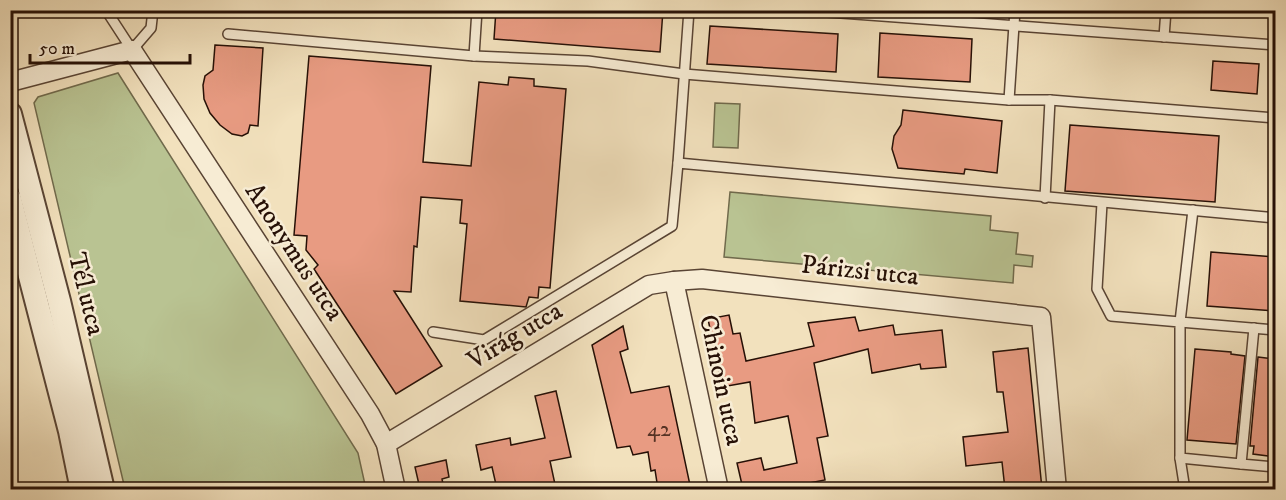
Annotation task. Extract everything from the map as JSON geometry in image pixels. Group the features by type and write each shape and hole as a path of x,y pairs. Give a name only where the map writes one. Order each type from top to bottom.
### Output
{"street":[{"path":"10,82 132,50"},
{"name":"Anonymus utca","path":"132,50 370,414 386,444 396,489"},
{"name":"Tél utca","path":"10,114 56,290 103,489"},
{"name":"Tél utca","path":"10,199 70,432 82,489"},
{"name":"Párizsi utca","path":"674,281 702,279 1041,317 1058,489"},
{"name":"Virág utca","path":"386,444 649,285 674,281"},
{"name":"Chinoin utca","path":"674,281 719,489"}],"lane":[{"name":"Anonymus utca","path":"106,10 132,50"},
{"path":"132,50 151,28 153,10"},
{"path":"474,56 477,10"},
{"path":"433,332 484,340 672,226 688,10"},
{"path":"800,10 930,15 1014,26 1275,45"},
{"path":"1009,100 1015,10"},
{"path":"1164,37 1166,10"},
{"path":"228,34 474,56 588,62 684,74 1275,118"},
{"path":"1045,198 1050,100"},
{"path":"678,163 1275,218"},
{"path":"1102,203 1097,289 1112,316 1275,330"},
{"path":"1185,489 1180,458 1180,322 1193,210"},
{"path":"1241,464 1254,328"},
{"path":"1180,458 1275,467"}],"green space":[{"path":"118,73 358,453 366,489 125,489 34,103 38,97"},
{"path":"715,103 740,104 738,148 713,147"},
{"path":"730,192 991,216 990,230 1018,233 1016,254 1033,256 1032,267 1014,265 1013,283 724,257"}],"building":[{"path":"496,10 663,10 660,52 494,39"},
{"path":"710,26 838,34 836,72 707,64"},
{"path":"880,33 972,39 970,82 878,77"},
{"path":"215,45 263,48 258,126 250,125 248,133 242,136 232,134 220,125 210,113 204,99 203,85 205,76 213,70"},
{"path":"309,56 431,66 423,162 471,166 479,82 508,85 509,77 534,79 534,86 566,89 550,288 539,287 538,298 529,297 526,307 460,301 467,224 460,223 462,200 421,197 417,247 414,246 411,292 394,291 442,366 396,394 314,269 318,265 306,250 307,236 294,235"},
{"path":"1213,61 1259,64 1257,94 1211,90"},
{"path":"903,110 1002,121 997,173 965,169 964,174 898,168 892,149 894,136 901,125"},
{"path":"1070,125 1219,136 1215,202 1065,191"},
{"path":"1211,252 1275,257 1275,311 1207,306"},
{"path":"729,315 733,334 740,333 746,361 814,346 808,323 855,317 859,331 893,325 895,335 942,330 946,367 921,369 920,364 872,373 868,349 814,363 828,436 817,438 825,480 778,489 743,489 737,463 761,458 764,470 797,463 788,416 755,423 750,382 722,387 708,319"},
{"path":"623,326 628,349 620,352 631,393 669,386 690,485 658,489 655,470 651,471 648,452 633,455 630,446 617,448 592,345"},
{"path":"1028,348 1042,489 1005,489 1002,462 966,466 963,437 1008,432 1003,392 997,392 993,352"},
{"path":"1195,349 1231,352 1231,354 1245,356 1236,444 1187,440"},
{"path":"1258,357 1275,359 1275,457 1253,454 1254,446 1250,446"},
{"path":"556,391 571,457 550,461 556,489 497,489 492,467 481,470 476,445 510,438 511,445 545,438 535,396"},
{"path":"446,460 449,477 442,479 444,489 420,489 415,467"}]}
